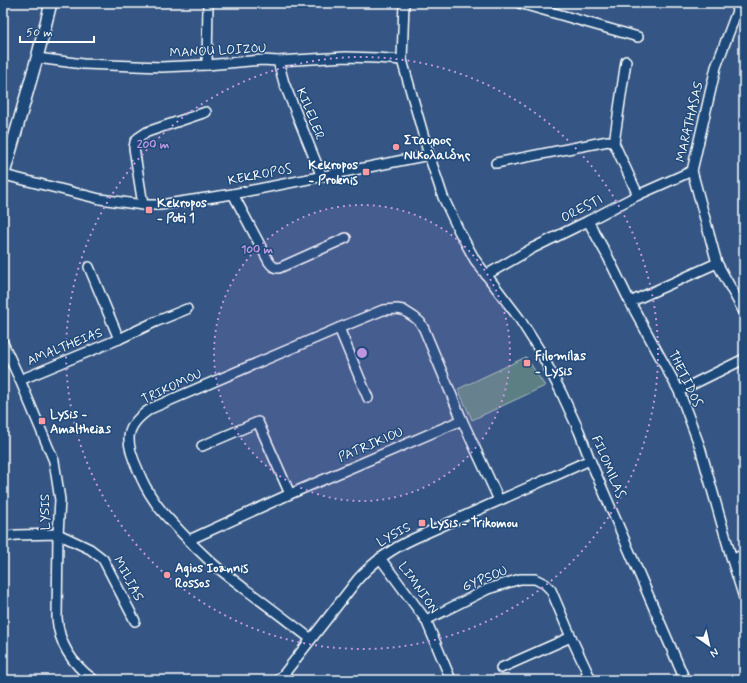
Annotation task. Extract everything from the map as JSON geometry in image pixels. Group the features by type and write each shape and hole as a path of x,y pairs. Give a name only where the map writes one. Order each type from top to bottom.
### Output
{"street":[{"path":"3,176 37,58 51,3"},
{"path":"207,66 208,3"},
{"name":"FILOMILAS","path":"404,3 402,60 429,155 443,197 467,246 486,275 519,318 540,351 561,392 685,680"},
{"path":"519,3 638,37"},
{"name":"MARATHASAS","path":"740,3 716,67 692,171 717,263 744,312"},
{"name":"MANOU LOIZOU","path":"37,58 83,64 137,67 207,66 262,60 346,58 402,60"},
{"name":"KILELER","path":"278,60 284,83 322,176"},
{"path":"626,61 614,142 638,195"},
{"path":"142,205 134,148 135,142 147,132 206,112"},
{"path":"496,163 608,141 614,142"},
{"name":"KEKROPOS","path":"3,176 100,198 142,205 175,204 429,155"},
{"name":"ORESTI","path":"486,275 533,248 638,195 692,171"},
{"path":"233,194 269,262 275,268 279,268 346,238"},
{"name":"THETIDOS","path":"588,221 679,391 700,447 744,598"},
{"path":"630,302 717,263"},
{"name":"AMALTHEIAS","path":"89,267 120,339"},
{"name":"AMALTHEIAS","path":"20,380 120,339 155,322 187,309"},
{"name":"TRIKOMOU","path":"311,639 212,563 161,511 148,491 132,458 129,448 131,430 138,418 152,408 383,310 403,310 420,322 424,329 462,420 499,500"},
{"path":"339,328 368,398"},
{"name":"LYSIS","path":"3,342 54,461 60,500 58,534 58,628 65,649 72,660 94,680"},
{"path":"679,391 744,359"},
{"name":"PATRIKIOU","path":"189,540 290,494 462,420"},
{"path":"202,446 258,422 290,494"},
{"name":"LYSIS","path":"278,680 358,578 380,558 410,540 590,460"},
{"name":"MILIAS","path":"3,538 17,534 58,534 90,549 103,559 135,621"},
{"path":"732,560 744,554"},
{"name":"LIMNION","path":"380,558 426,620 451,680"},
{"name":"GYPSOU","path":"426,620 488,589 520,579 535,579 545,584 551,590 591,680"},
{"path":"501,668 571,637"}],"green space":[{"path":"526,357 545,386 472,420 458,389"}],"place":[{"name":"Σταυρος Νικολαιδης","path":"396,147"},
{"name":"Kekropos - Proknis","path":"366,172"},
{"name":"Kekropos - Poti 1","path":"149,210"},
{"name":"Filomilas - Lysis","path":"527,363"},
{"name":"Lysis - Amaltheias","path":"42,421"},
{"name":"Lysis - Trikomou","path":"422,523"},
{"name":"Agios Ioannis Rossos","path":"167,575"}]}
